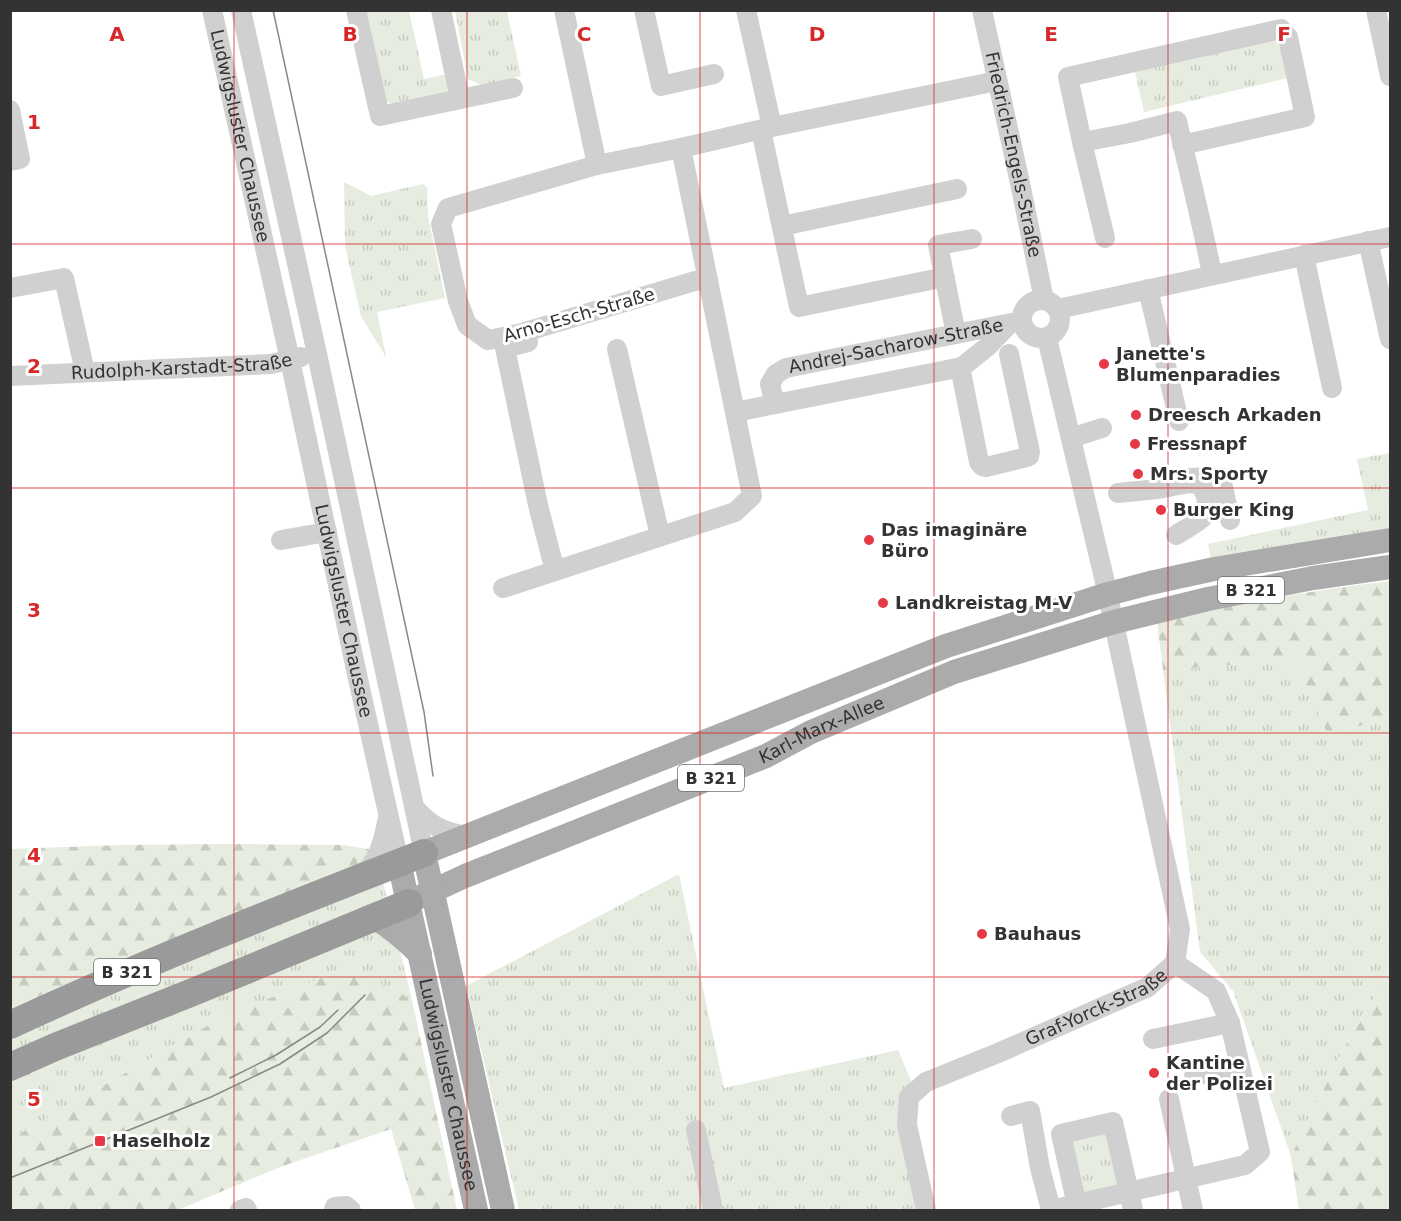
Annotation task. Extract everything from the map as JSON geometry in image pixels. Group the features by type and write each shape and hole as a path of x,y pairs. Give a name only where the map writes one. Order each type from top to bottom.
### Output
{"highway":[{"name":"B 321","path":"10,1025 91,987 184,948 412,858"},
{"name":"B 321","path":"10,1067 420,897"}],"main road":[{"name":"B 321","path":"1108,594 1214,569 1390,540"},
{"name":"B 321","path":"1114,622 1208,599 1313,578 1390,567"},
{"name":"Karl-Marx-Allee","path":"466,836 946,646 1108,594"},
{"name":"Karl-Marx-Allee","path":"465,876 766,756 811,732 954,672 1114,622"},
{"name":"B 321","path":"412,858 466,836"},
{"name":"Ludwigsluster Chaussee","path":"412,858 420,897 420,954 476,1210"},
{"name":"B 321","path":"420,897 465,876"},
{"path":"442,937 449,902 465,876"},
{"name":"Ludwigsluster Chaussee","path":"420,897 442,937 503,1210"},
{"path":"374,917 402,936 420,954"}],"street":[{"name":"Ludwigsluster Chaussee","path":"212,10 388,813 412,858"},
{"name":"Ludwigsluster Chaussee","path":"241,10 414,807 412,858"},
{"path":"356,10 380,116 513,88"},
{"path":"441,10 460,99"},
{"path":"564,10 597,165"},
{"path":"644,10 661,86 714,74"},
{"path":"746,10 782,226 799,307 945,276"},
{"name":"Friedrich-Engels-Straße","path":"982,10 1020,183 1051,304 1061,320 1057,331 1047,338"},
{"path":"1376,10 1390,76"},
{"path":"1105,238 1068,76 1281,29 1288,37 1305,117 1182,145"},
{"name":"Arno-Esch-Straße","path":"708,279 518,334 488,340 467,325 458,301 441,224 448,208 597,165 997,81"},
{"path":"10,110 20,159 10,161"},
{"path":"1082,142 1177,121 1212,274"},
{"path":"503,588 735,512 752,496 681,148"},
{"path":"782,226 957,189"},
{"path":"1108,594 1047,338 1030,336 1016,322 1028,305 1033,302 1051,304 1148,289 1390,237"},
{"path":"956,333 938,245 972,238"},
{"path":"1368,241 1390,339"},
{"path":"1304,255 1332,388"},
{"path":"10,288 64,278 86,372"},
{"path":"1148,289 1179,422"},
{"name":"Andrej-Sacharow-Straße","path":"775,404 770,384 776,374 786,368 1016,322"},
{"name":"Andrej-Sacharow-Straße","path":"735,412 960,367 1016,322"},
{"path":"555,571 538,505 505,348 560,334"},
{"path":"617,350 660,536"},
{"name":"Rudolph-Karstadt-Straße","path":"10,376 271,364 317,354"},
{"path":"960,367 979,462 986,467 1027,457 1030,452 1009,354"},
{"path":"1071,438 1102,428"},
{"path":"1155,484 1191,477 1221,477 1230,520"},
{"path":"1118,493 1190,483 1199,484 1204,489 1207,510 1203,518 1176,536"},
{"path":"281,540 327,532"},
{"name":"Graf-Yorck-Straße","path":"926,1210 907,1125 909,1097 926,1082 1148,987 1174,963 1180,929 1108,594"},
{"path":"414,807 425,820 437,828 466,836"},
{"path":"361,878 379,853 388,813"},
{"path":"1011,1116 1030,1111 1040,1168 1051,1210 1131,1202 1186,1179 1245,1166 1260,1152 1230,1023 1216,991 1174,963"},
{"path":"1154,1039 1230,1023"},
{"path":"1194,1076 1240,1067"},
{"path":"1169,1099 1193,1210"},
{"path":"1077,1208 1061,1134 1113,1122 1131,1202"},
{"path":"696,1130 712,1210"},
{"path":"334,1210 335,1207 346,1206 351,1210"},
{"path":"240,1210 246,1208 247,1210"}],"green space":[{"path":"363,11 409,11 424,79 447,74 452,93 396,106 383,99"},
{"path":"455,11 507,11 521,76 481,85 468,79"},
{"path":"1281,29 1292,77 1144,112 1133,63"},
{"path":"344,182 371,196 423,184 427,187 428,216 445,298 377,312 386,357 361,316 345,246"},
{"path":"1389,453 1390,532 1211,558 1208,544 1368,510 1357,459"},
{"path":"1390,581 1390,717 1328,735 1295,660 1163,670 1157,621 1273,598"},
{"path":"1295,660 1328,735 1390,717 1390,970 1343,1050 1291,1156 1233,991 1200,952 1163,670"},
{"path":"217,844 343,845 375,850 361,867 295,890 11,1008 10,849"},
{"path":"375,850 412,1000 350,967 226,1015 11,1139 11,1008 295,890"},
{"path":"679,874 724,1088 898,1050 912,1083 926,1210 519,1210 466,986"},
{"path":"350,967 412,1000 457,1210 415,1210 391,1129 280,1167 178,1210 11,1210 11,1139 226,1015"},
{"path":"1390,970 1390,1210 1299,1210 1291,1156 1343,1050"},
{"path":"1113,1122 1129,1193 1077,1205 1061,1134"}],"tram line":[{"path":"273,10 424,712 433,776"},
{"path":"10,1178 211,1097 280,1064 327,1033 365,995"},
{"path":"230,1078 276,1055 320,1027 338,1010"}],"place":[{"name":"Janette's Blumenparadies","path":"1104,364"},
{"name":"Dreesch Arkaden","path":"1136,415"},
{"name":"Fressnapf","path":"1135,444"},
{"name":"Mrs. Sporty","path":"1138,474"},
{"name":"Burger King","path":"1161,510"},
{"name":"Das imaginäre Büro","path":"869,540"},
{"name":"Landkreistag M-V","path":"883,603"},
{"name":"Bauhaus","path":"982,934"},
{"name":"Kantine der Polizei","path":"1154,1073"},
{"name":"Haselholz","path":"100,1141"}]}
